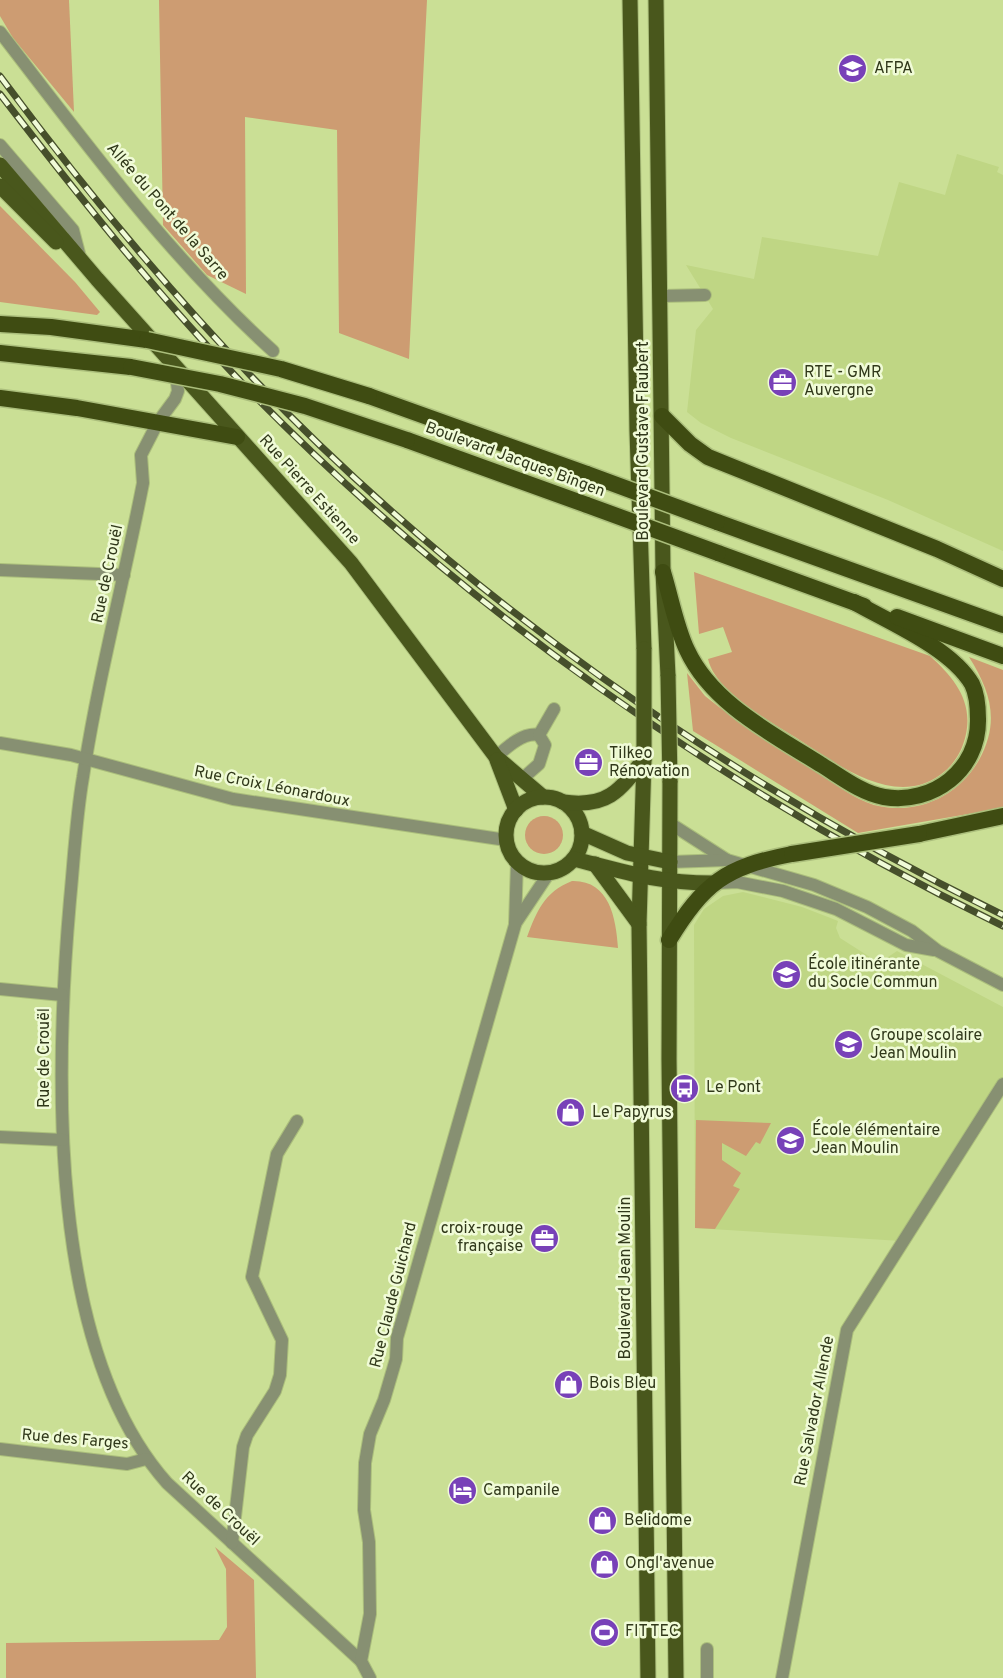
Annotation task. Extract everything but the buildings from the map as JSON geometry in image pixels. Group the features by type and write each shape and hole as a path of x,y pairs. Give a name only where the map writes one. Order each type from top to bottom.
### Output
{"highway":[{"name":"Boulevard Jacques Bingen","path":"3,323 93,332 198,349 281,369 369,396 1003,625"},
{"name":"Boulevard Jacques Bingen","path":"0,353 131,367 220,384 294,403 407,440 1003,656"},
{"path":"0,398 158,422 220,436 237,437"},
{"path":"662,416 690,444 708,457 937,549 1003,579"},
{"path":"663,572 687,651 710,685 741,713 865,790 899,799 922,796 941,788 953,779 974,748 979,729 978,705 972,684 946,655 854,602"},
{"path":"669,940 688,909 712,883 745,865 792,854 919,834 1003,816"}],"main road":[{"name":"Boulevard Gustave Flaubert","path":"630,0 637,419 644,649 641,878"},
{"name":"Boulevard Gustave Flaubert","path":"656,0 663,572 668,676 670,882"},
{"name":"Rue Pierre Estienne","path":"0,165 237,437 351,563 496,757 543,797"},
{"name":"Rue Pierre Estienne","path":"0,186 58,244 81,258"},
{"name":"Rue Pierre Estienne","path":"496,757 516,810"},
{"path":"562,802 576,815 582,833 579,851 574,859 558,871 549,873 532,871 517,862 506,840 510,819 523,803 543,797 562,802 597,803 625,785 644,759"},
{"path":"582,833 606,846 642,858 670,862"},
{"path":"574,859 641,878 670,882 712,883"},
{"path":"595,864 639,924"},
{"name":"Boulevard Jean Moulin","path":"641,878 639,924 648,1678"},
{"path":"670,882 675,1678"}],"street":[{"name":"Allée du Pont de la Sarre","path":"0,32 132,201 242,323 273,351"},
{"name":"Rue Pierre Estienne","path":"0,145 73,230 81,258"},
{"path":"661,296 705,295"},
{"name":"Rue de Crouël","path":"175,366 178,391 141,455 143,483 86,759 62,995 63,1140 82,1292 99,1359 127,1426 146,1460 167,1483 361,1661"},
{"path":"0,570 124,575"},
{"path":"540,735 554,709"},
{"path":"496,757 518,740 529,735 540,735"},
{"path":"522,779 539,764 544,745 540,735"},
{"name":"Rue Croix Léonardoux","path":"0,743 86,759 233,799 506,840"},
{"path":"671,824 727,860 842,895 912,931 938,951 1003,985"},
{"path":"670,862 727,860"},
{"name":"Rue Claude Guichard","path":"361,1661 370,1614 369,1542 364,1510 365,1463 370,1434 393,1370 397,1338 514,925 517,862"},
{"name":"Rue Claude Guichard","path":"514,925 549,873"},
{"path":"712,883 737,882 791,894 836,909 906,945 938,951"},
{"path":"0,989 62,995"},
{"name":"Rue Salvador Allende","path":"782,1678 847,1330 1003,1084"},
{"path":"232,1543 243,1447 247,1435 275,1391 280,1375 282,1340 252,1277 277,1154 297,1121"},
{"path":"0,1137 63,1140"},
{"name":"Rue des Farges","path":"0,1449 127,1464 146,1460"},
{"path":"708,1649 708,1678"},
{"path":"361,1661 370,1678"}],"shaded area":[{"path":"0,0 69,0 74,112 13,38 0,16"},
{"path":"159,0 427,0 409,359 339,333 337,130 245,117 246,294 207,275 163,225"},
{"path":"957,154 999,167 997,172 1003,175 1003,551 888,500 731,438 701,423 687,412 696,330 713,309 686,265 754,279 762,237 878,256 899,182 945,195"},
{"path":"0,206 75,282 100,312 97,315 0,302"},
{"path":"694,572 930,656 953,681 967,710 966,734 960,752 953,762 940,775 922,784 903,787 884,785 846,769 744,704 721,682 708,659 732,652 723,627 699,634"},
{"path":"969,657 1003,670 1003,808 858,833 693,731 687,673 705,696 719,707 852,795 874,805 890,808 920,805 948,793 960,784 979,760 986,746 991,720 990,707 983,683"},
{"path":"544,816 558,821 563,835 558,849 544,854 530,849 525,835 530,821"},
{"path":"572,881 585,882 602,894 612,913 618,948 527,937 543,903 562,885"},
{"name":"Groupe scolaire Jean Moulin","path":"743,892 802,907 838,921 836,928 840,938 873,959 882,961 897,951 1003,1007 1003,1083 901,1241 695,1228 694,925 704,909 723,896"},
{"path":"696,1120 771,1123 760,1144 756,1142 746,1156 722,1143 722,1160 741,1173 733,1186 740,1189 715,1229 695,1228"},
{"path":"215,1547 254,1580 256,1678 6,1678 6,1643 219,1640 227,1627 226,1569"}],"railway":[{"path":"0,76 59,154 185,304 251,376 332,457 419,535 509,609 603,678 700,744 800,806 901,863 1003,915"},
{"path":"0,94 117,242 210,349 326,465 413,544 504,618 599,688 696,753 796,815 899,873 1003,926"}],"place":[{"name":"AFPA","path":"853,69"},
{"name":"RTE - GMR Auvergne","path":"783,382"},
{"name":"Tilkeo Rénovation","path":"588,763"},
{"name":"École itinérante du Socle Commun","path":"787,974"},
{"name":"Groupe scolaire Jean Moulin","path":"849,1045"},
{"name":"Le Pont","path":"685,1088"},
{"name":"Le Papyrus","path":"571,1113"},
{"name":"École élémentaire Jean Moulin","path":"791,1140"},
{"name":"croix-rouge française","path":"544,1238"},
{"name":"Bois Bleu","path":"568,1384"},
{"name":"Campanile","path":"462,1491"},
{"name":"Belidome","path":"603,1521"},
{"name":"Ongl'avenue","path":"604,1564"},
{"name":"FIT TEC","path":"604,1632"}]}
